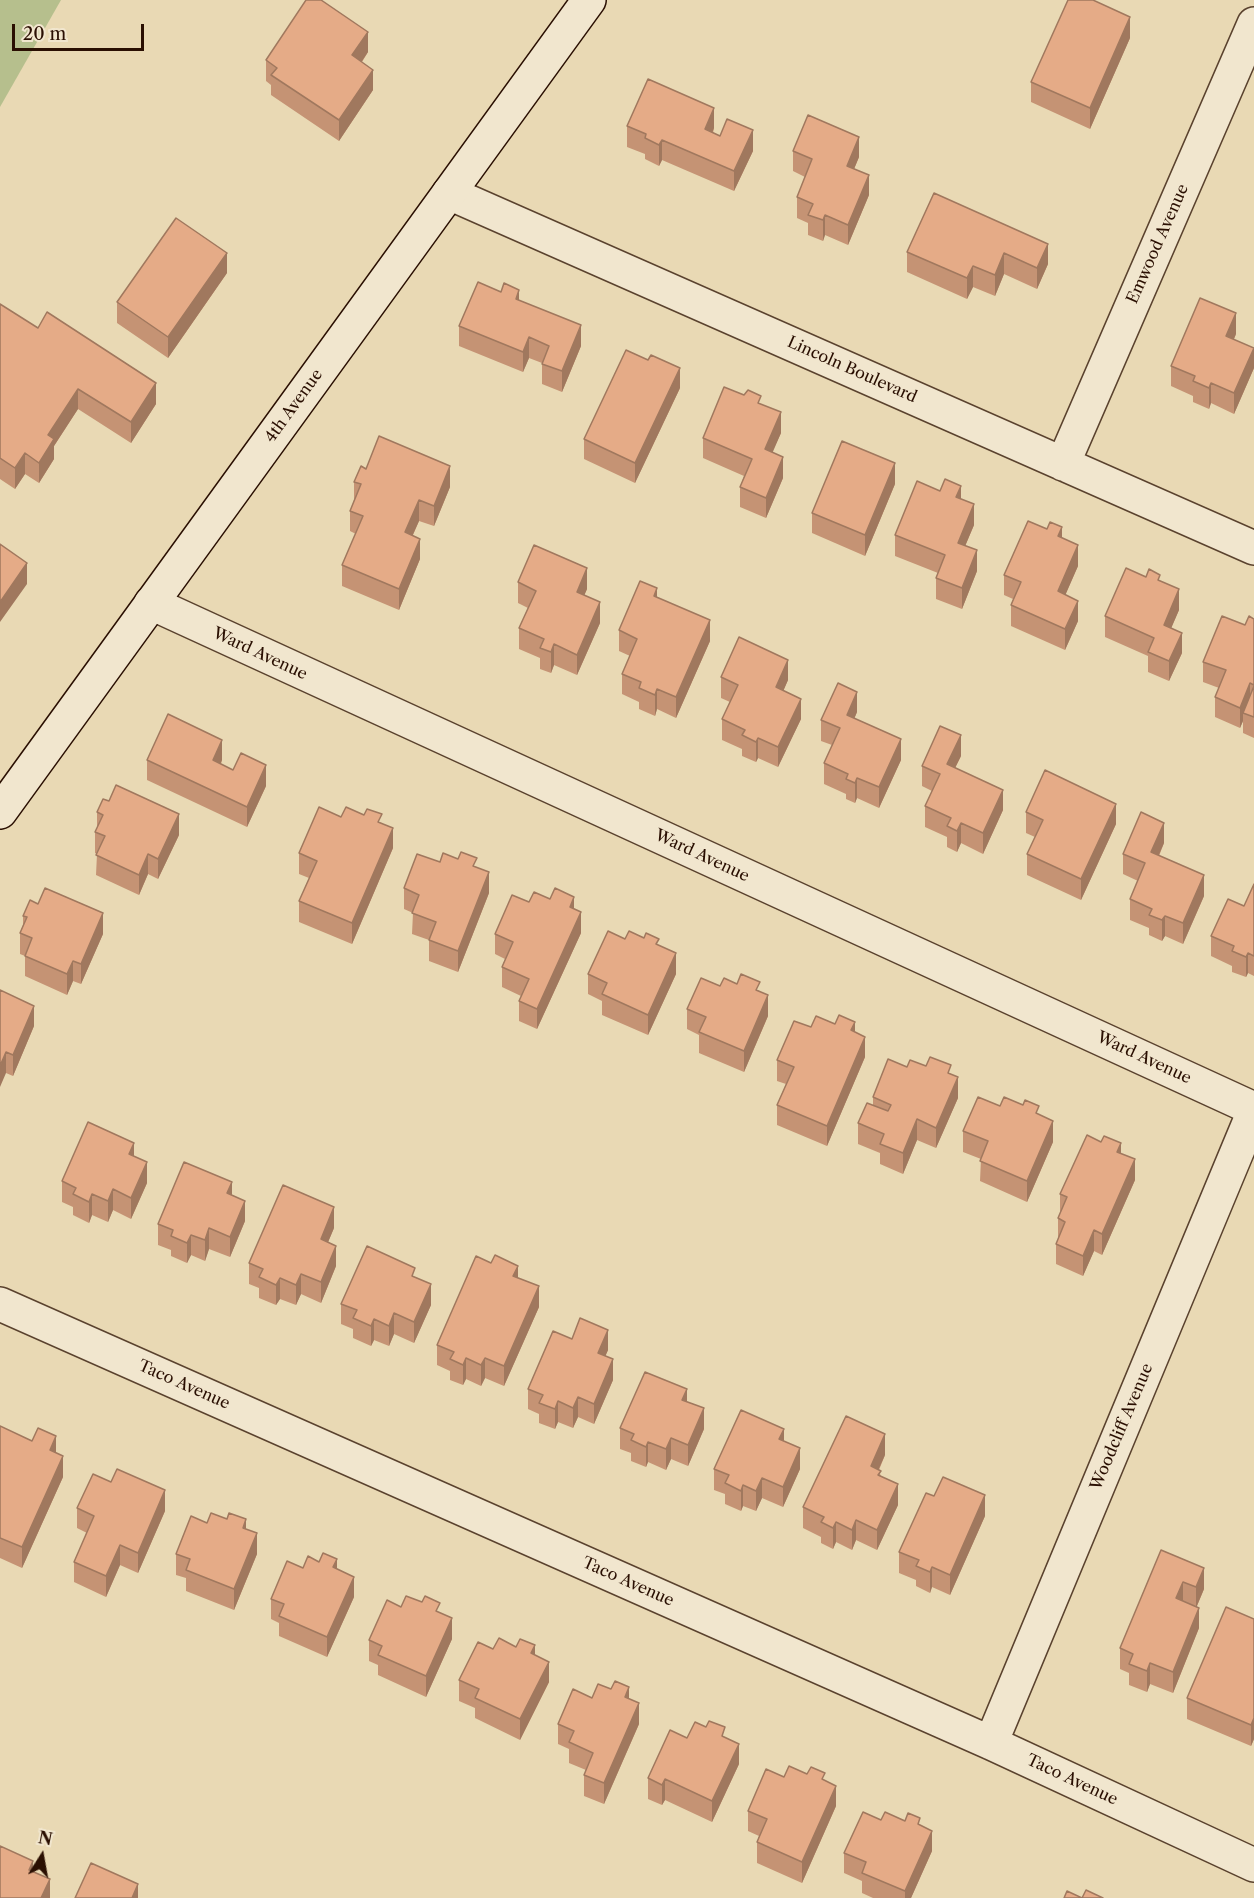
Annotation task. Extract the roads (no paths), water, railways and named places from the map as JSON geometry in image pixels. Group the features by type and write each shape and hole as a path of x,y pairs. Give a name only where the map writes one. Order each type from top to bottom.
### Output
{"street":[{"name":"4th Avenue","path":"0,812 589,0"},
{"name":"Emwood Avenue","path":"1063,464 1254,24"},
{"name":"Lincoln Boulevard","path":"449,193 1254,548"},
{"name":"Ward Avenue","path":"150,603 1254,1110"},
{"name":"Woodcliff Avenue","path":"991,1743 1254,1110"},
{"name":"Taco Avenue","path":"0,1304 991,1743 1254,1865"}]}
